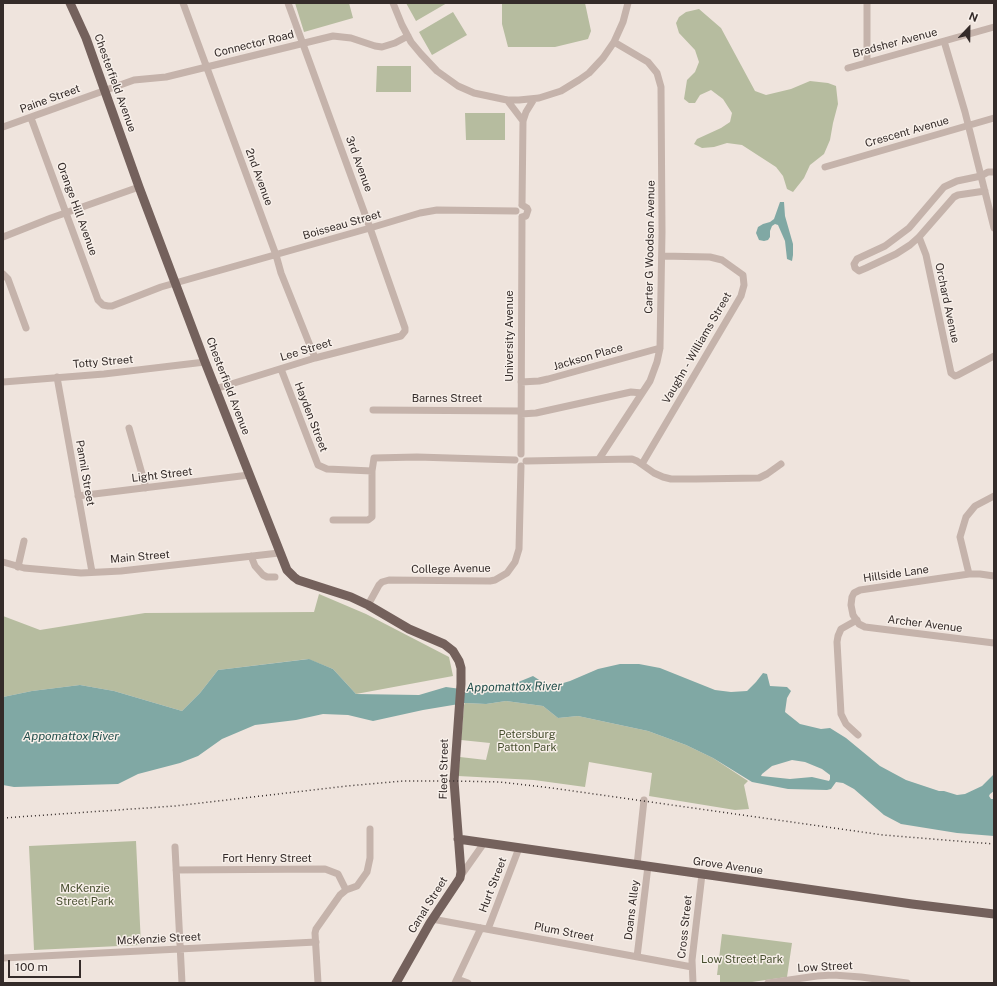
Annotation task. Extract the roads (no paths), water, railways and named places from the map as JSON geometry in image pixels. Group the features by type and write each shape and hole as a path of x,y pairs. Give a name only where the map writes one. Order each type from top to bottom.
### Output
{"main road":[{"name":"Chesterfield Avenue","path":"70,3 86,38 139,187 248,475 286,570 294,577 337,591 368,604 409,629 448,647 453,651 459,661 461,668 461,684"},
{"name":"Fleet Street","path":"460,878 461,872 454,781 461,684"},
{"name":"Grove Avenue","path":"458,839 912,904 994,914"},
{"name":"Canal Street","path":"396,983 432,919 460,878"}],"street":[{"name":"2nd Avenue","path":"183,3 291,299 315,358"},
{"name":"3rd Avenue","path":"288,3 405,328 403,334"},
{"path":"393,3 408,36 428,62 458,86 474,93 507,100 534,99 561,91 579,80 595,67 614,42 623,22 628,3"},
{"path":"867,3 867,62"},
{"name":"Bradsher Avenue","path":"848,68 994,27"},
{"name":"Connector Road","path":"105,90 134,80 160,78 326,38 339,36 382,47 395,43 408,36"},
{"path":"944,41 968,126 994,228"},
{"name":"Carter G Woodson Avenue","path":"599,459 654,372 660,348 662,256 661,87 656,73 648,62 614,42"},
{"name":"Paine Street","path":"3,127 105,90"},
{"name":"University Avenue","path":"521,454 522,217 526,216 528,210 522,205 523,120 534,99"},
{"path":"507,100 523,120"},
{"name":"Orange Hill Avenue","path":"31,118 98,300 106,306"},
{"name":"Crescent Avenue","path":"825,167 994,118"},
{"path":"985,191 958,195 954,197 919,236 900,251 860,271 854,266 857,259 885,246 909,228 944,188 957,181 981,176 988,172 994,172"},
{"path":"3,237 139,187"},
{"path":"522,205 518,207 516,211 517,215 522,217"},
{"name":"Boisseau Street","path":"106,306 112,306 176,283 370,228 420,212 437,210 516,211"},
{"name":"Orchard Avenue","path":"919,236 926,255 951,373 953,375 958,375 994,356"},
{"name":"Vaughn - Williams Street","path":"642,464 741,296 744,285 743,275 722,260 710,257 662,256"},
{"path":"3,274 8,279 26,328"},
{"name":"Lee Street","path":"215,388 315,358 401,336 403,334"},
{"name":"Jackson Place","path":"521,382 534,382 548,379 660,348"},
{"name":"Totty Street","path":"3,382 104,374 205,362"},
{"name":"Hayden Street","path":"281,369 318,465 327,469 372,471"},
{"name":"Pannil Street","path":"57,377 92,572"},
{"name":"Barnes Street","path":"373,410 536,413 631,392 642,393"},
{"path":"129,428 146,488"},
{"path":"515,460 517,455 521,454 525,456 524,463"},
{"path":"333,520 368,520 372,516 372,471 374,458 417,457 515,460"},
{"path":"515,460 516,464 599,459 632,459 663,477 677,479 759,478 782,464"},
{"name":"College Avenue","path":"368,604 379,585 382,582 389,580 490,581 495,580 507,572 515,562 519,549 524,463"},
{"name":"Light Street","path":"78,496 248,475"},
{"path":"994,496 975,506 966,517 960,537 969,574 994,576"},
{"path":"18,567 24,541"},
{"name":"Main Street","path":"3,562 18,567 66,572 92,572 161,567 279,553"},
{"path":"251,556 255,566 263,575 275,577"},
{"name":"Hillside Lane","path":"857,620 852,610 851,600 854,593 860,590 969,574"},
{"path":"857,620 841,629 837,642 841,714 846,724 858,735"},
{"name":"Archer Avenue","path":"857,620 858,624 865,627 994,643"},
{"path":"637,865 644,800"},
{"path":"318,983 315,933 318,924 340,895 346,890 357,886 367,872 370,858 370,829"},
{"name":"Canal Street","path":"460,878 484,843"},
{"path":"175,847 182,983"},
{"name":"Hurt Street","path":"456,981 484,929 519,848"},
{"name":"Doans Alley","path":"637,957 648,866"},
{"name":"Fort Henry Street","path":"176,870 325,869 338,874 346,890"},
{"name":"Cross Street","path":"693,983 692,967 702,874"},
{"name":"Plum Street","path":"432,919 692,967"},
{"name":"McKenzie Street","path":"3,958 316,942"},
{"name":"Low Street","path":"768,983 817,976 841,975 907,983"},
{"path":"456,981 468,983"}],"water":[{"path":"780,202 784,202 785,216 793,244 792,261 787,259 785,241 778,225 775,224 772,226 768,240 759,240 756,233 758,227 774,219"},
{"name":"Appomattox River","path":"309,659 333,669 356,694 419,695 446,687 483,692 511,685 533,676 550,687 570,681 598,669 620,664 639,664 660,668 715,690 731,692 747,691 763,673 767,674 770,686 787,687 791,691 787,698 785,712 800,724 821,729 830,728 846,738 880,766 906,780 939,791 957,795 965,794 982,786 994,774 994,791 989,796 991,799 994,799 994,836 957,833 901,824 884,815 854,789 843,783 836,782 831,789 827,790 788,789 752,782 713,758 686,745 648,731 578,716 558,718 543,706 506,701 486,704 465,703 373,721 348,715 323,714 296,720 255,725 222,739 198,756 180,763 138,774 118,784 14,787 3,785 3,697 32,691 80,685 114,691 182,711 200,693 218,670","holes":["792,760 805,762 822,769 830,775 829,781 812,777 790,779 761,776 772,766"]}],"railway":[{"path":"3,818 175,806 403,781 500,782 883,835 994,844"}],"park label":[{"name":"Petersburg Patton Park","path":"527,741"},
{"name":"McKenzie Street Park","path":"85,895"},
{"name":"Low Street Park","path":"742,960"}]}
